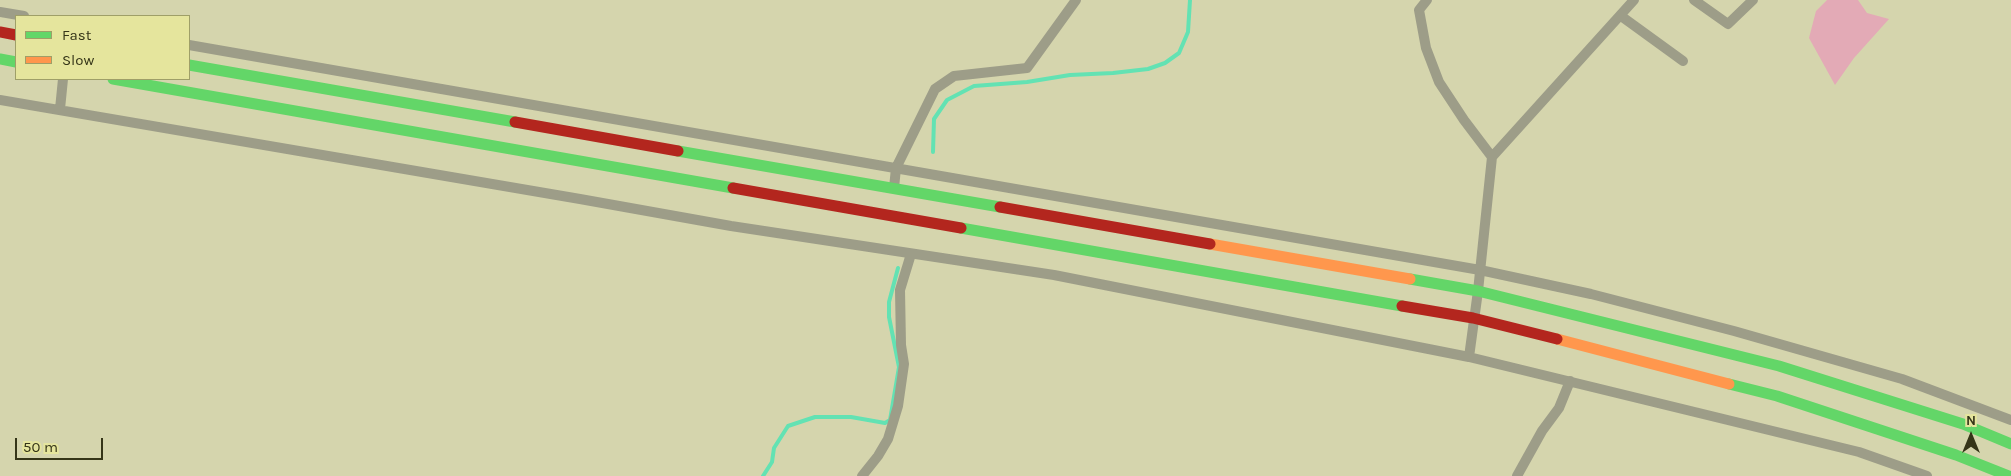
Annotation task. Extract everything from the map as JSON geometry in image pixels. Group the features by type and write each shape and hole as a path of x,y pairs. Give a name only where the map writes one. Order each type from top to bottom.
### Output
{"main road":[{"path":"0,32 15,35"},
{"path":"0,59 15,62"},
{"path":"190,65 753,178 1473,318 1777,396 1956,455 2009,476"},
{"path":"119,80 753,178 894,188 1478,291 1779,366 1963,424 2011,444"}],"street":[{"path":"894,188 896,168 935,89 954,76 1027,68 1076,0"},
{"path":"1427,0 1419,10 1426,48 1439,82 1464,120 1492,157"},
{"path":"1468,357 1478,291 1492,157 1634,0"},
{"path":"1694,0 1728,24 1753,0"},
{"path":"0,12 18,15"},
{"path":"1621,16 1683,61"},
{"path":"190,45 1480,270 1591,294 1734,331 1902,379 2011,420"},
{"path":"60,110 63,80"},
{"path":"0,100 731,226 1063,276 1468,357 1859,452 1927,476"},
{"path":"862,476 878,456 888,439 898,406 904,364 901,345 900,290 911,254"},
{"path":"1517,476 1542,432 1559,408 1570,381"}],"shaded area":[{"path":"1827,0 1858,0 1867,13 1889,19 1854,58 1835,85 1809,38 1816,11"}],"waterway":[{"path":"933,152 934,119 947,100 974,86 1027,82 1070,75 1148,69 1165,63 1179,53 1188,32 1190,0"},
{"path":"763,476 772,462 774,448 788,426 815,417 851,417 885,423 890,420 899,367 889,317 889,302 898,268"}],"traffic: fast":[{"path":"0,59 15,62"},
{"path":"190,65 515,122"},
{"path":"119,80 733,188"},
{"path":"678,151 1000,207"},
{"path":"961,228 1402,306"},
{"path":"1410,279 1478,291 1779,366 1963,424 2011,444"},
{"path":"1729,384 1777,396 1956,455 2009,476"}],"traffic: slow":[{"path":"1210,244 1410,279"},
{"path":"1557,339 1729,384"}],"traffic: jam":[{"path":"0,32 15,35"},
{"path":"515,122 678,151"},
{"path":"733,188 961,228"},
{"path":"1000,207 1210,244"},
{"path":"1402,306 1473,318 1557,339"}]}
